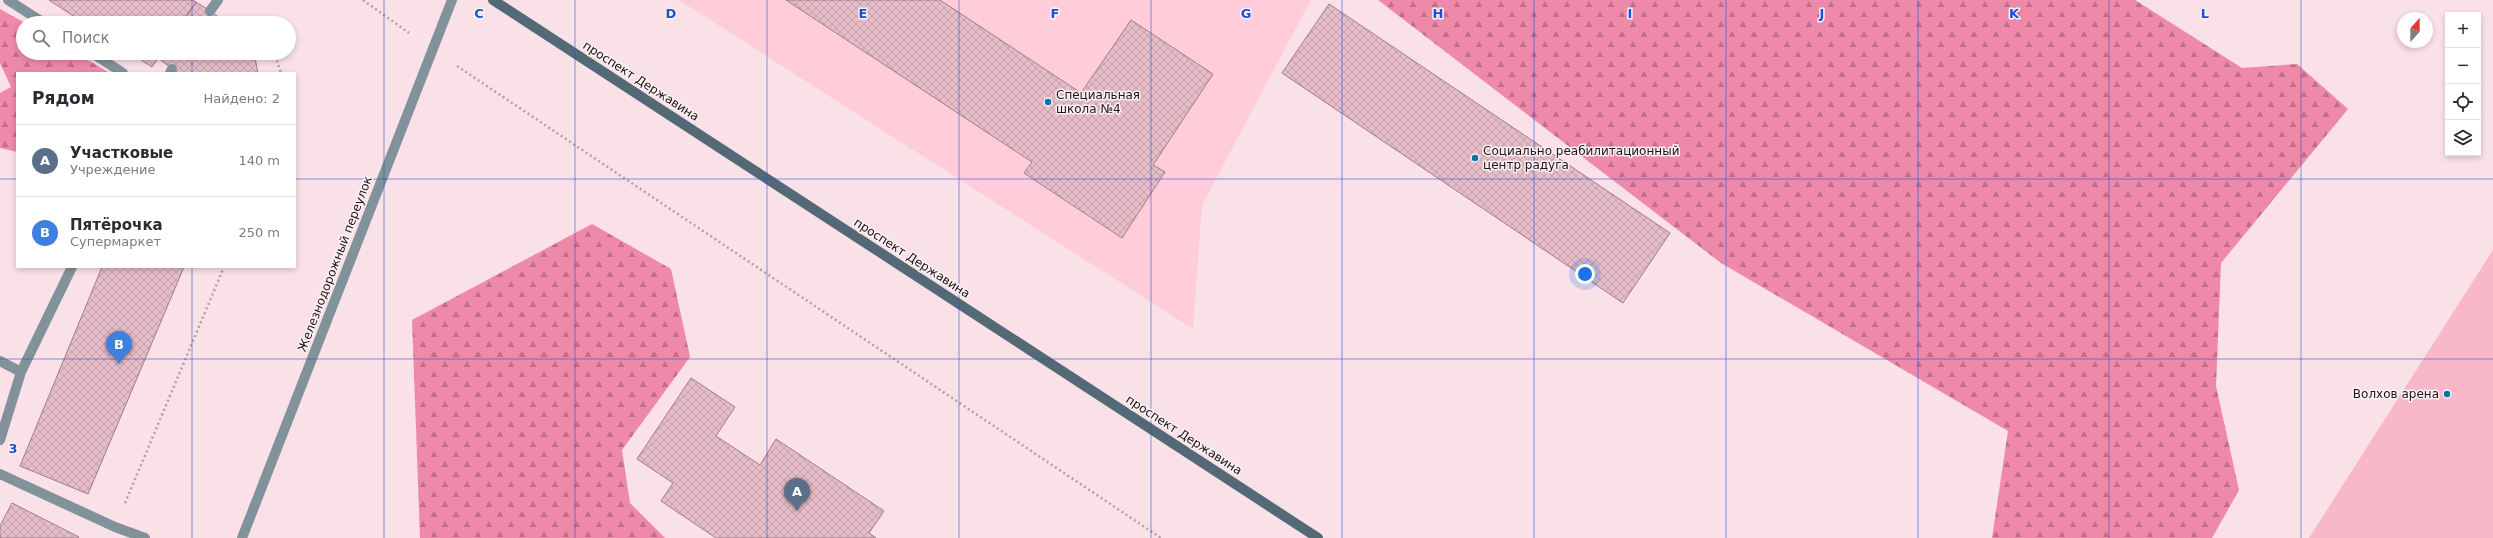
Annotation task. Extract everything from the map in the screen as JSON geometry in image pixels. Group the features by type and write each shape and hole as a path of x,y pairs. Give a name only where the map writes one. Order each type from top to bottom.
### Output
{"main road":[{"name":"проспект Державина","path":"493,0 1318,538"}],"street":[{"path":"8,0 33,16"},
{"path":"210,11 218,0"},
{"name":"Железнодорожный переулок","path":"242,538 452,0"},
{"path":"103,60 121,72"},
{"path":"0,440 21,372 72,268"},
{"path":"0,361 21,372"},
{"path":"0,474 115,527 146,538"}],"path":[{"path":"363,0 409,33"},
{"path":"276,60 280,72"},
{"path":"457,66 1161,538"},
{"path":"115,527 224,268"}],"shaded area":[{"name":"Специальная школа №4","path":"679,0 1311,0 1202,205 1193,329"},
{"name":"Волхов арена","path":"2493,250 2493,538 2309,538"}],"green space":[{"path":"1378,0 2135,0 2242,68 2297,64 2348,109 2221,263 2216,386 2239,490 2212,538 1992,538 2008,431 1721,263"},
{"path":"0,9 16,18 16,60 88,60 108,72 16,72 16,152 0,148 0,93 11,87 0,63"},
{"path":"592,224 671,269 690,357 622,450 630,503 665,538 420,538 412,320"}],"building":[{"path":"49,0 193,0 196,2 187,16 73,16"},
{"path":"786,0 940,0 1081,93 1131,20 1213,74 1153,165 1165,172 1122,238 1024,173 1032,162"},
{"path":"196,2 217,16 187,16"},
{"path":"1329,4 1670,233 1623,303 1282,73"},
{"path":"141,60 157,60 152,67"},
{"path":"161,60 255,60 258,72 177,72"},
{"path":"102,268 184,268 88,494 20,466"},
{"path":"691,378 735,407 716,436 760,465 776,439 884,511 869,533 876,538 716,538 661,501 673,483 637,459"},
{"path":"12,503 79,537 0,538 0,526"}],"place":[{"name":"Специальная школа №4","path":"1048,102"},
{"name":"Социально реабилитационный центр радуга","path":"1475,158"},
{"name":"Пятёрочка","path":"119,364"},
{"name":"Волхов арена","path":"2447,394"},
{"name":"Участковые","path":"797,511"}]}
